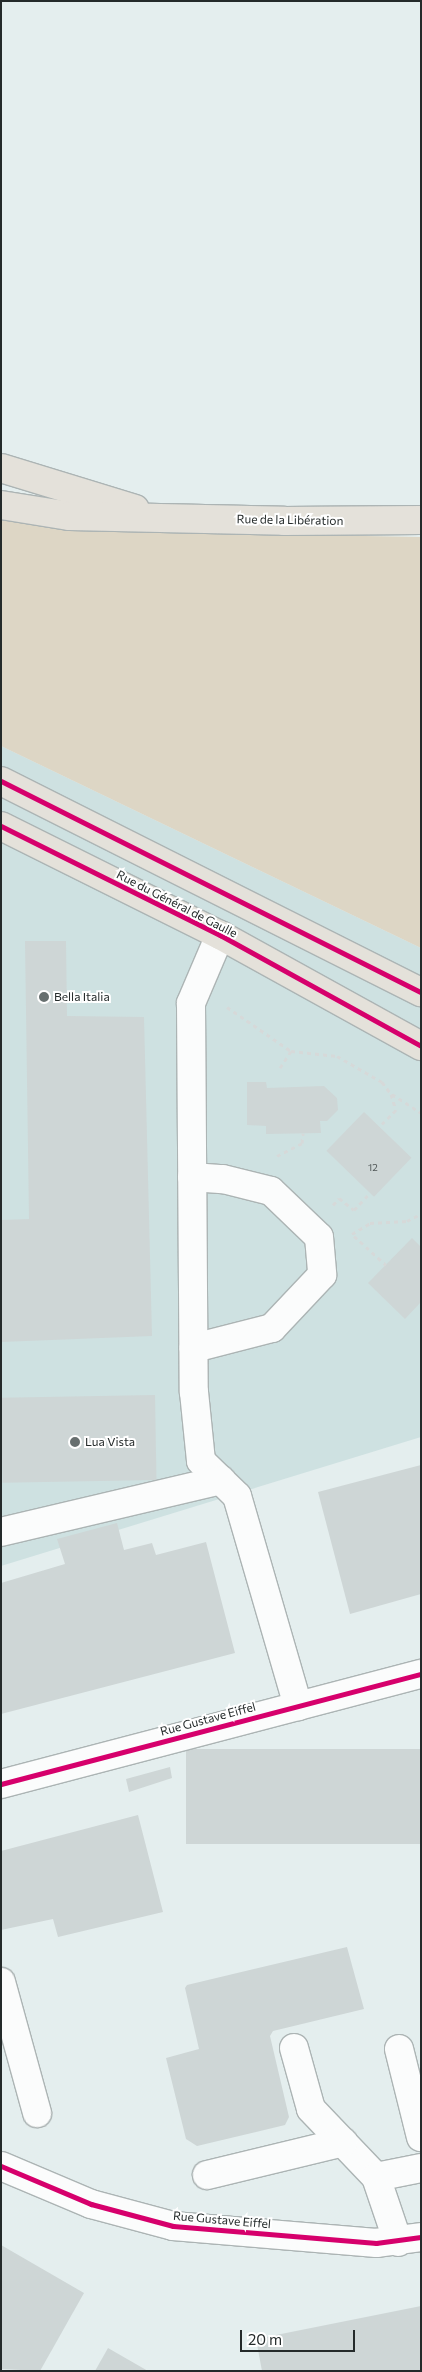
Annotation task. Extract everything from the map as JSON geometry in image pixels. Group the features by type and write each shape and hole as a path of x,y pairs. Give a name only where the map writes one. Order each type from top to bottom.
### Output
{"main road":[{"name":"Rue de la Libération","path":"1,468 160,517"},
{"name":"Rue de la Libération","path":"1,505 70,516 421,520"},
{"path":"1,781 421,992"},
{"name":"Rue du Général de Gaulle","path":"1,826 220,935 421,1046"}],"street":[{"path":"220,935 191,1003 194,1348 201,1461 237,1496 298,1706"},
{"path":"192,1177 223,1179 271,1191 320,1237 322,1275 272,1328 194,1348"},
{"path":"1,1532 221,1480"},
{"name":"Rue Gustave Eiffel","path":"1,1784 421,1674"},
{"path":"1,1982 37,2113"},
{"path":"294,2048 311,2109 376,2177 409,2239"},
{"path":"399,2049 421,2137"},
{"path":"207,2175 343,2142"},
{"name":"Rue Gustave Eiffel","path":"1,2166 91,2204 173,2226 376,2243 409,2239"},
{"path":"376,2177 421,2168"}],"path":[{"path":"197,988 291,1051 337,1056 382,1082 391,1094 396,1110 379,1127"},
{"path":"280,1068 291,1051"},
{"path":"391,1094 421,1113"},
{"path":"320,1237 352,1234 370,1222 407,1221 421,1214"},
{"path":"352,1234 386,1264"}],"shaded area":[{"path":"1,515 255,534 421,537 421,948 1,746"},
{"path":"1,746 421,948 421,1437 1,1566"}],"building":[{"path":"25,941 66,941 67,1016 144,1017 152,1336 1,1342 1,1220 29,1219"},
{"path":"247,1082 266,1082 267,1088 324,1086 337,1098 338,1110 327,1121 320,1121 321,1133 266,1134 266,1126 247,1125"},
{"path":"364,1112 411,1158 374,1197 326,1151"},
{"path":"412,1238 421,1247 421,1302 405,1319 368,1283"},
{"path":"155,1395 156,1480 3,1483 1,1398"},
{"path":"421,1465 421,1594 350,1614 318,1492"},
{"path":"117,1523 124,1550 152,1543 156,1555 206,1542 235,1653 1,1714 1,1583 65,1564 57,1539"},
{"path":"186,1749 421,1749 421,1844 186,1844"},
{"path":"170,1767 172,1778 129,1792 126,1779"},
{"path":"138,1815 163,1912 58,1937 53,1919 1,1930 1,1851"},
{"path":"347,1947 364,2009 273,2031 270,2036 289,2117 285,2125 197,2146 186,2139 166,2058 199,2049 185,1988 187,1985"},
{"path":"1,2245 84,2293 40,2371 1,2369"},
{"path":"421,2306 421,2371 262,2371 256,2339"},
{"path":"108,2348 148,2371 95,2371"}],"cycle path":[{"path":"1,781 421,992"},
{"path":"1,826 220,935 421,1046"},
{"path":"1,1784 421,1674"},
{"path":"1,2166 91,2204 173,2226 376,2243 421,2237"}],"place":[{"name":"Bella Italia","path":"44,997"},
{"name":"Lua Vista","path":"75,1442"}]}
